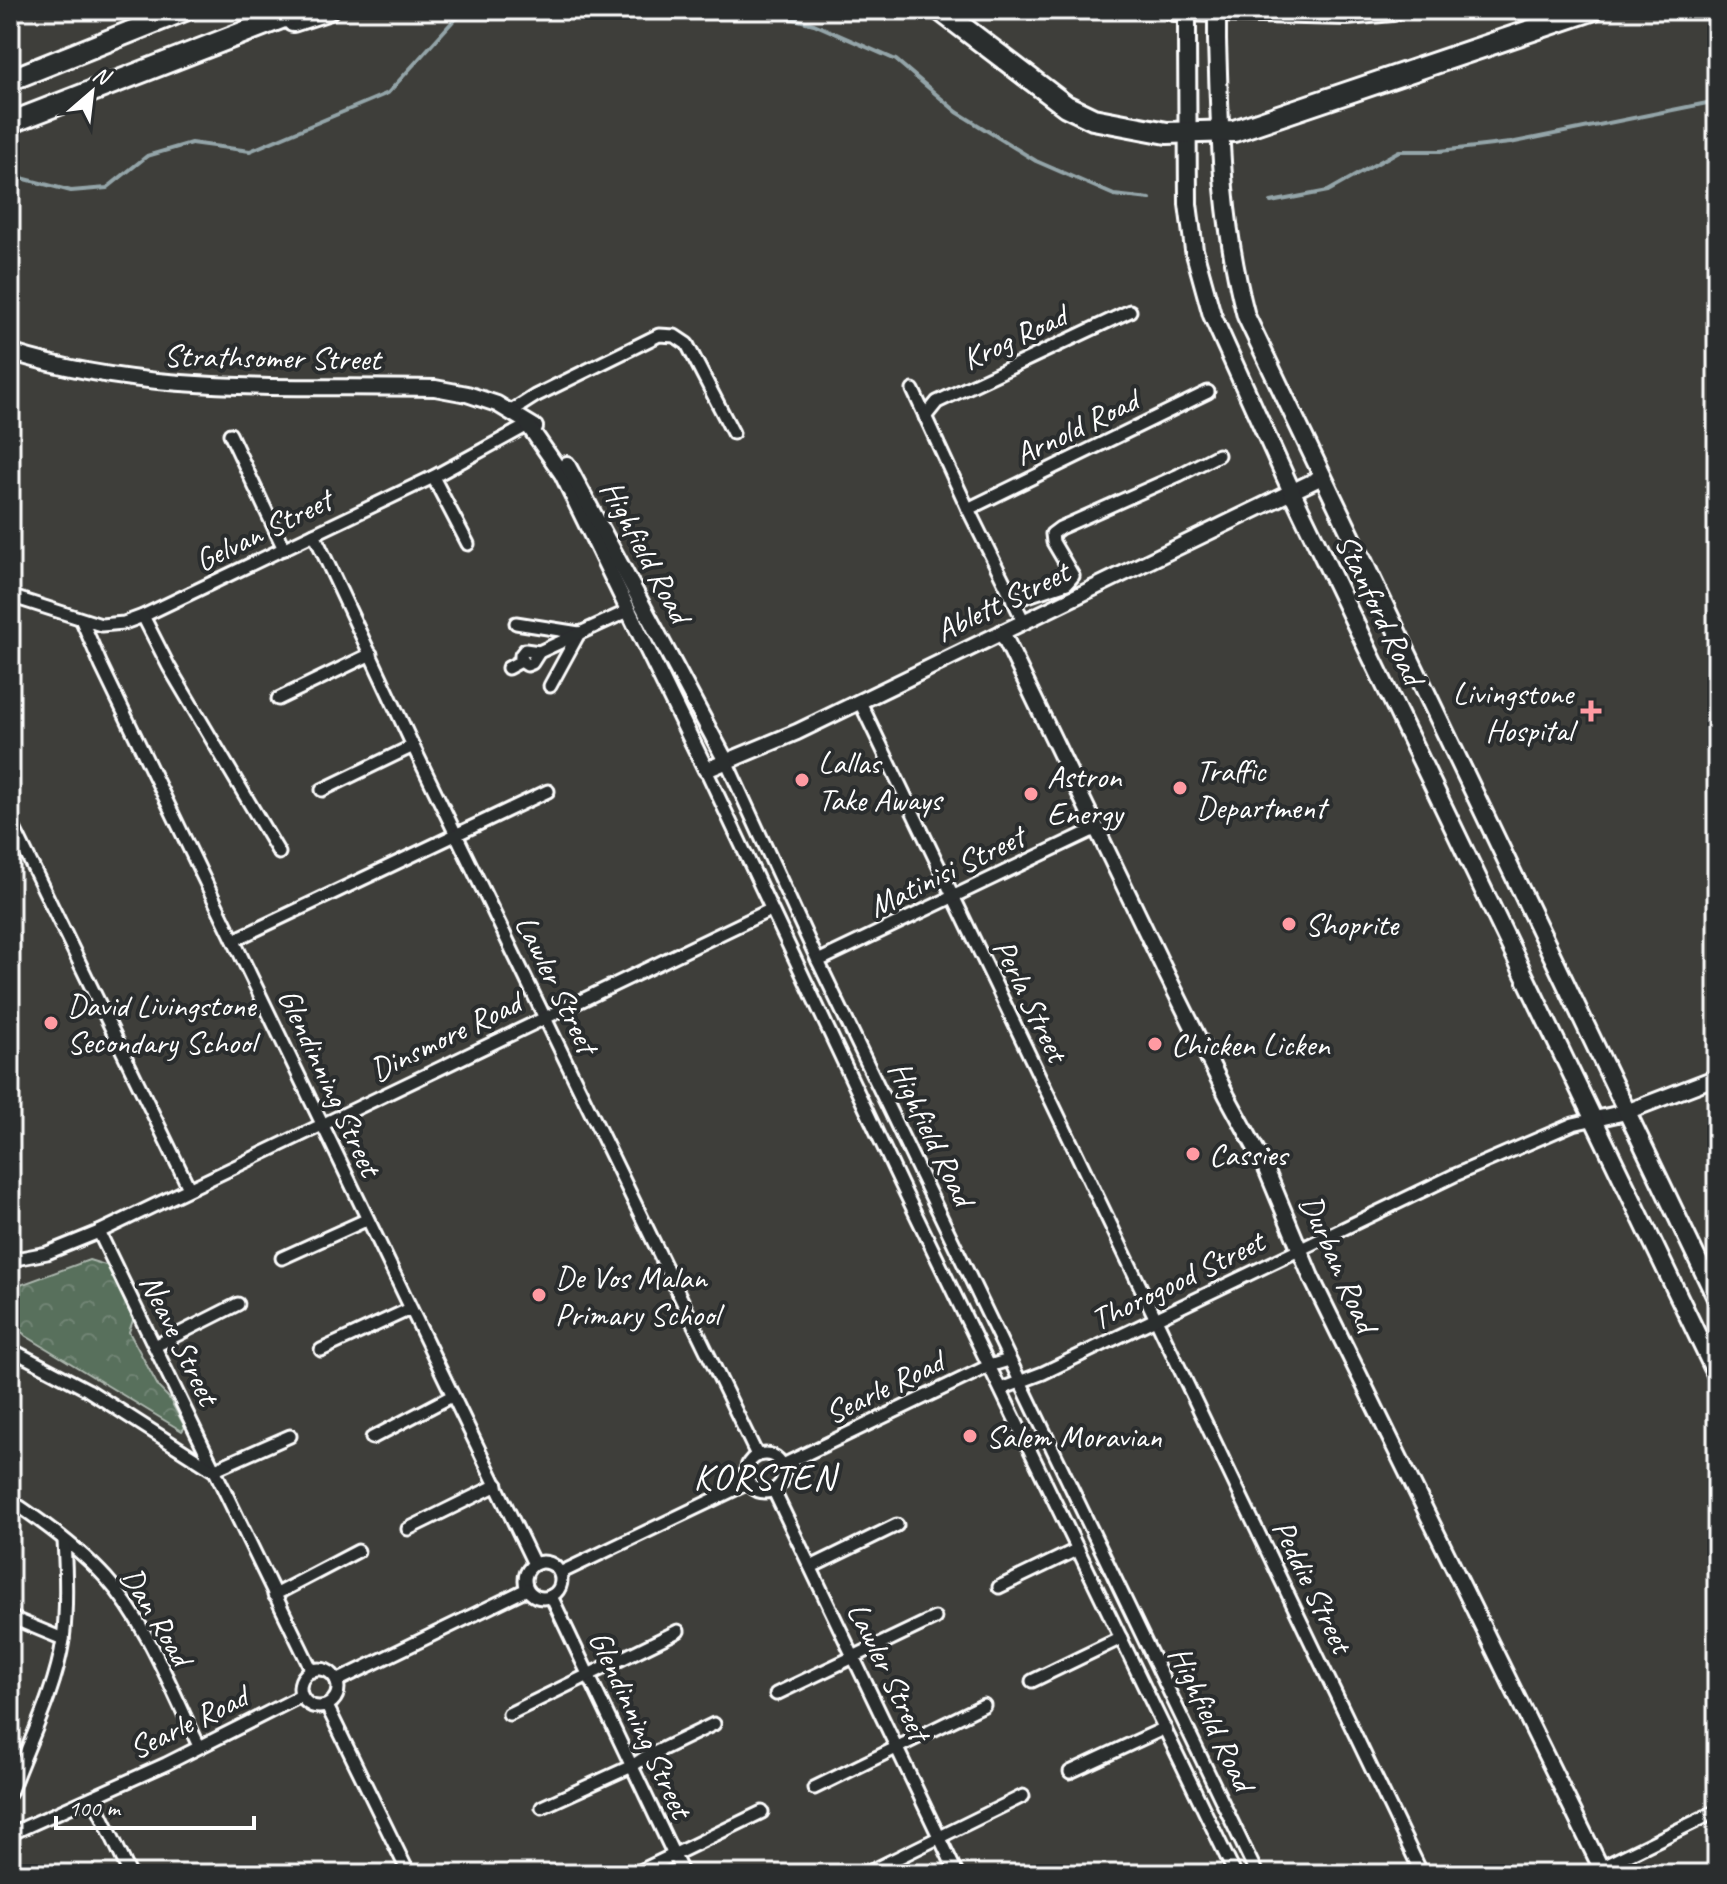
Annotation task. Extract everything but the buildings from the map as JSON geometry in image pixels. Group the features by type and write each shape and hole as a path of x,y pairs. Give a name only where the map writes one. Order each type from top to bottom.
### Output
{"highway":[{"path":"10,80 185,10"},
{"path":"10,123 302,10"},
{"path":"225,42 327,10"},
{"path":"940,10 1066,106 1093,119 1167,133 1220,132 1264,121 1592,10"},
{"path":"1174,10 1347,14 1393,10"}],"main road":[{"name":"Stanford Road","path":"1187,10 1188,204 1200,276 1225,346 1292,492 1717,1376"},
{"name":"Stanford Road","path":"1217,10 1225,215 1231,258 1246,316 1717,1300"}],"street":[{"name":"Krog Road","path":"925,417 937,402 1130,311"},
{"path":"510,412 554,386 659,335 667,334 687,344 733,433"},
{"name":"Strathsomer Street","path":"10,352 75,371 180,384 435,388 497,404 532,428"},
{"path":"913,390 1023,620"},
{"name":"Arnold Road","path":"968,509 1208,392"},
{"name":"Gelvan Street","path":"10,596 82,621 109,625 143,616 532,428"},
{"name":"Highfield Road","path":"532,428 562,474 706,770 770,910 1235,1874"},
{"name":"Highfield Road","path":"532,428 558,451 576,479 727,763 818,961 1257,1874"},
{"path":"230,434 284,549"},
{"path":"1013,601 1067,583 1073,576 1053,542 1052,534 1060,528 1218,455"},
{"path":"433,477 468,544"},
{"name":"Ablett Street","path":"706,770 860,702 1322,477"},
{"name":"Lawler Street","path":"314,534 413,746 757,1455"},
{"path":"508,668 521,661 525,650 539,652 628,611"},
{"path":"143,616 169,667 279,853"},
{"name":"Glendinning Street","path":"82,621 366,1220 534,1564"},
{"path":"516,623 579,633"},
{"name":"Durban Road","path":"1002,632 1227,1096 1264,1164 1299,1249 1597,1872"},
{"path":"550,686 579,633"},
{"path":"278,699 371,654"},
{"name":"Perla Street","path":"860,702 1156,1320"},
{"path":"322,790 413,746"},
{"path":"234,940 548,791"},
{"path":"10,820 189,1188"},
{"name":"Matinisi Street","path":"818,961 1097,828"},
{"name":"Dinsmore Road","path":"10,1260 47,1253 99,1232 770,910"},
{"path":"1595,1119 1626,1112 1717,1077"},
{"name":"Thorogood Street","path":"1001,1389 1156,1320 1455,1175 1573,1124 1595,1119"},
{"path":"282,1258 366,1220"},
{"name":"Neave Street","path":"99,1232 312,1671"},
{"path":"956,1297 974,1286"},
{"path":"155,1346 238,1304"},
{"path":"321,1350 410,1309"},
{"name":"Peddie Street","path":"1156,1320 1422,1874"},
{"name":"Neave Street","path":"10,1349 88,1390 213,1470"},
{"name":"Searle Road","path":"783,1465 989,1366 1009,1360"},
{"path":"372,1438 452,1396"},
{"path":"213,1470 290,1436"},
{"path":"757,1455 772,1455 783,1465 783,1480 774,1491 762,1492 748,1483 747,1467 757,1455"},
{"path":"560,1573 748,1483"},
{"path":"408,1529 497,1485"},
{"name":"Lawler Street","path":"774,1491 957,1874"},
{"name":"Dan Road","path":"10,1500 92,1563 120,1596 152,1650 199,1746"},
{"path":"811,1567 897,1525"},
{"path":"10,1793 49,1690 63,1639 64,1541"},
{"path":"999,1587 1078,1549"},
{"path":"274,1595 358,1551"},
{"path":"549,1563 560,1573 560,1587 551,1596 537,1597 527,1589 526,1575 534,1564 549,1563"},
{"path":"337,1681 527,1589"},
{"name":"Glendinning Street","path":"551,1596 683,1874"},
{"path":"10,1617 63,1639"},
{"path":"776,1694 935,1618"},
{"path":"509,1714 678,1631"},
{"path":"1032,1681 1121,1638"},
{"path":"324,1670 337,1681 337,1695 327,1706 315,1707 301,1696 300,1684 312,1671 324,1670"},
{"name":"Searle Road","path":"10,1834 301,1696"},
{"path":"814,1788 984,1705"},
{"path":"327,1706 409,1874"},
{"path":"542,1807 714,1724"},
{"path":"1070,1772 1165,1728"},
{"path":"867,1873 1023,1796"},
{"path":"93,1797 130,1874"},
{"path":"1597,1872 1717,1811"},
{"path":"634,1874 762,1812"}],"green space":[{"path":"89,1260 109,1266 133,1320 129,1332 159,1388 169,1398 185,1427 182,1431 26,1336 13,1320 10,1301 15,1287"}],"waterway":[{"path":"10,175 71,191 107,188 147,156 191,143 250,151 388,93 454,20 473,10"},
{"path":"759,10 814,24 896,60 957,112 1036,161 1114,195 1150,199"},
{"path":"1271,202 1328,191 1399,151 1440,151 1510,143 1717,101"}],"place":[{"name":"Livingstone Hospital","path":"1591,711"},
{"name":"Lallas Take Aways","path":"802,780"},
{"name":"Traffic Department","path":"1180,788"},
{"name":"Astron Energy","path":"1031,794"},
{"name":"Shoprite","path":"1289,924"},
{"name":"David Livingstone Secondary School","path":"51,1023"},
{"name":"Chicken Licken","path":"1155,1044"},
{"name":"Cassies","path":"1193,1154"},
{"name":"De Vos Malan Primary School","path":"539,1295"},
{"name":"Salem Moravian","path":"970,1436"}],"district":[{"name":"KORSTEN","path":"765,1476"}]}
